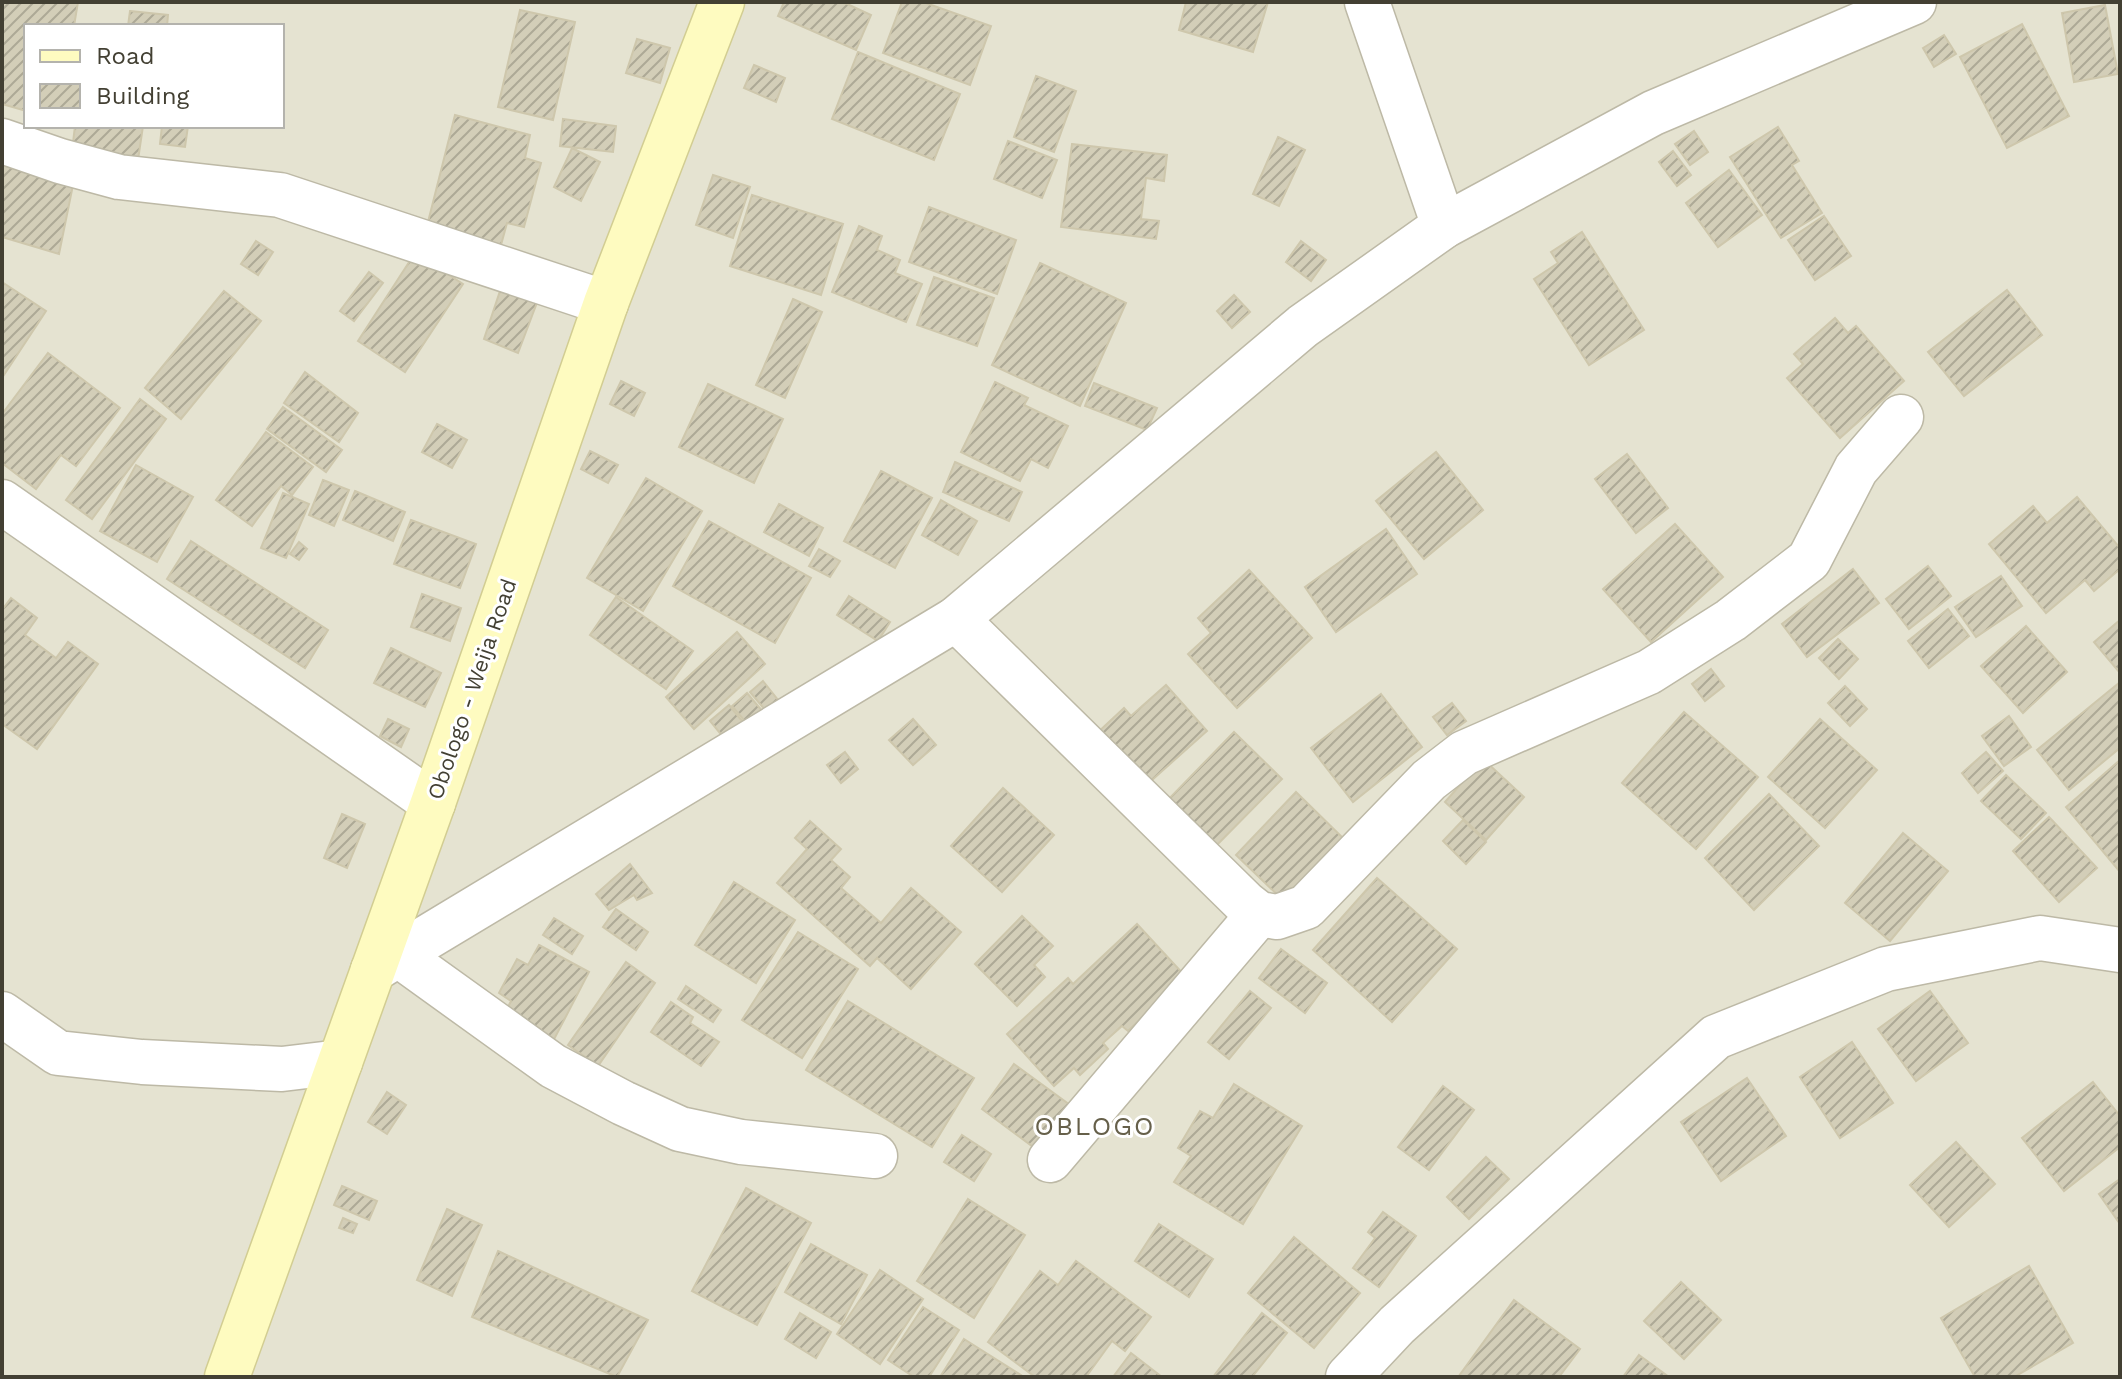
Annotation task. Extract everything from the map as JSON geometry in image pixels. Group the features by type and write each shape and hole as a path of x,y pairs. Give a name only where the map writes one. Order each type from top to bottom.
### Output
{"street":[{"name":"Obologo - Weija Road","path":"227,1377 340,1062 386,963 433,803 606,303 722,2"},
{"path":"1367,2 1444,226"},
{"path":"875,1156 741,1142 680,1129 553,1066 386,963 956,619 1303,326 1444,226 1653,113 1852,14 1914,2"},
{"path":"2,141 119,177 280,195 606,303"},
{"path":"956,619 1245,903 1259,914 1277,917 1306,907 1429,780 1464,753 1649,672 1731,620 1809,560 1856,469 1901,417"},
{"path":"2,502 433,803"},
{"path":"1050,1160 1259,914"},
{"path":"1348,1377 1397,1325 1716,1037 1886,969 2040,938 2120,950"},
{"path":"2,1014 58,1053 142,1062 282,1069 340,1062"}],"shaded area":[{"path":"2,2 2120,2 2120,1377 2,1377"}],"building":[{"path":"3,2 78,2 74,24 24,24 24,110 2,104"},
{"path":"784,2 843,2 871,15 856,50 778,16"},
{"path":"902,2 923,2 991,26 970,85 883,53"},
{"path":"1186,2 1268,2 1253,52 1179,30"},
{"path":"2105,5 2118,74 2074,82 2062,13"},
{"path":"520,10 575,22 553,120 498,107"},
{"path":"130,11 168,15 167,24 128,24"},
{"path":"2022,24 2069,116 2007,148 1960,57"},
{"path":"1944,35 1956,54 1934,67 1923,48"},
{"path":"637,39 670,48 660,83 626,73"},
{"path":"858,52 960,94 934,160 832,119"},
{"path":"754,65 785,78 776,102 744,88"},
{"path":"1036,76 1076,91 1054,152 1014,137"},
{"path":"455,115 530,135 525,158 541,163 524,227 507,223 501,245 427,226"},
{"path":"563,119 616,126 613,152 560,146"},
{"path":"1778,127 1799,161 1792,165 1822,213 1781,238 1730,157"},
{"path":"75,128 143,128 138,160 72,151"},
{"path":"162,128 188,128 185,147 160,144"},
{"path":"1694,131 1708,152 1690,165 1675,144"},
{"path":"1278,137 1305,150 1279,206 1253,194"},
{"path":"1008,141 1057,160 1042,198 994,179"},
{"path":"1072,144 1167,155 1164,181 1146,178 1141,219 1159,221 1156,239 1061,227"},
{"path":"572,148 600,162 581,201 554,187"},
{"path":"1673,151 1691,175 1677,186 1659,162"},
{"path":"2,162 74,180 59,254 2,237"},
{"path":"1729,170 1762,215 1718,247 1686,203"},
{"path":"713,175 750,187 733,238 696,225"},
{"path":"752,195 843,224 821,295 730,266"},
{"path":"929,207 1016,240 997,294 909,262"},
{"path":"1824,216 1851,256 1815,280 1788,240"},
{"path":"859,226 882,236 877,250 900,260 895,273 922,284 906,322 832,292"},
{"path":"1582,232 1644,330 1589,365 1534,279 1558,263 1551,252"},
{"path":"256,241 273,252 258,275 241,264"},
{"path":"1301,241 1326,260 1311,281 1286,262"},
{"path":"415,253 463,284 405,372 358,341"},
{"path":"1040,263 1126,303 1080,406 992,365"},
{"path":"369,272 383,283 354,321 340,311"},
{"path":"934,277 994,298 977,346 917,325"},
{"path":"2,282 46,311 2,378"},
{"path":"501,288 538,300 518,353 484,339"},
{"path":"2007,290 2042,335 1964,396 1928,352"},
{"path":"224,291 261,321 181,419 145,388"},
{"path":"1234,295 1250,312 1232,328 1217,311"},
{"path":"793,299 822,312 785,398 756,385"},
{"path":"1835,318 1848,333 1856,326 1904,381 1840,438 1787,378 1803,364 1794,354"},
{"path":"48,353 120,408 76,466 61,455 36,489 2,463 2,414"},
{"path":"305,372 358,413 339,442 284,403"},
{"path":"621,381 645,393 634,416 610,404"},
{"path":"995,382 1028,398 1024,405 1068,426 1048,468 1031,459 1020,481 961,452"},
{"path":"1094,383 1157,408 1147,430 1085,406"},
{"path":"708,384 783,419 754,483 679,447"},
{"path":"140,399 166,419 92,519 66,500"},
{"path":"283,407 342,450 326,472 267,429"},
{"path":"437,424 467,440 452,468 422,452"},
{"path":"266,432 313,467 292,495 281,486 252,526 216,500"},
{"path":"590,451 618,465 608,483 581,469"},
{"path":"1436,452 1483,510 1424,559 1376,501"},
{"path":"1627,454 1668,508 1636,533 1595,479"},
{"path":"955,462 1022,492 1009,521 943,492"},
{"path":"136,465 193,497 157,562 100,531"},
{"path":"881,471 932,498 895,568 844,541"},
{"path":"646,478 702,511 643,611 587,578"},
{"path":"323,480 349,490 334,526 309,515"},
{"path":"355,491 405,512 393,541 343,520"},
{"path":"283,493 309,504 286,558 261,548"},
{"path":"2077,497 2120,548 2120,569 2094,591 2085,580 2046,613 1989,544 2033,506 2047,523"},
{"path":"941,500 977,521 958,555 922,535"},
{"path":"779,504 823,528 809,556 764,532"},
{"path":"411,520 476,544 460,588 394,564"},
{"path":"709,521 811,578 775,643 673,586"},
{"path":"1675,524 1723,577 1651,642 1603,589"},
{"path":"1386,529 1417,574 1336,632 1305,587"},
{"path":"191,541 328,630 305,668 167,579"},
{"path":"299,542 307,549 299,560 290,554"},
{"path":"819,549 840,561 830,577 809,566"},
{"path":"1928,566 1951,596 1909,629 1886,599"},
{"path":"1853,569 1879,603 1807,657 1782,624"},
{"path":"1249,570 1312,638 1237,708 1188,654 1211,633 1198,618"},
{"path":"2001,576 2022,606 1976,637 1955,607"},
{"path":"422,594 461,608 450,641 411,627"},
{"path":"849,596 890,622 878,641 837,615"},
{"path":"616,597 693,651 666,689 590,635"},
{"path":"11,598 37,618 25,635 56,658 68,642 98,664 37,749 2,724 2,610"},
{"path":"1948,609 1969,636 1929,668 1908,641"},
{"path":"2120,620 2120,673 2094,642"},
{"path":"2026,626 2067,672 2023,713 1981,666"},
{"path":"737,632 765,664 694,729 666,697"},
{"path":"1838,639 1858,659 1839,679 1819,658"},
{"path":"391,648 441,673 425,707 374,683"},
{"path":"1711,669 1724,686 1705,701 1692,684"},
{"path":"763,681 778,700 766,711 750,692"},
{"path":"2120,682 2120,748 2069,790 2037,750"},
{"path":"1166,685 1207,731 1143,788 1096,734 1124,708 1131,716"},
{"path":"1845,686 1867,709 1850,726 1828,703"},
{"path":"747,693 764,713 749,726 732,706"},
{"path":"1381,694 1422,747 1353,802 1311,748"},
{"path":"1452,703 1466,721 1447,735 1433,717"},
{"path":"729,705 747,727 728,743 710,721"},
{"path":"1684,712 1758,777 1696,849 1622,783"},
{"path":"2009,716 2031,747 2004,766 1982,736"},
{"path":"388,719 409,729 401,747 380,736"},
{"path":"913,719 936,745 913,765 889,740"},
{"path":"1820,719 1877,770 1825,828 1768,777"},
{"path":"1234,732 1282,779 1209,853 1162,806"},
{"path":"845,752 858,769 841,783 827,765"},
{"path":"1986,752 2003,771 1978,793 1962,773"},
{"path":"1483,759 1524,797 1486,840 1445,802"},
{"path":"2120,760 2120,872 2066,807"},
{"path":"2006,775 2046,813 2021,839 1981,801"},
{"path":"1003,788 1054,835 1002,892 951,846"},
{"path":"1296,792 1345,840 1286,903 1236,855"},
{"path":"1769,794 1819,846 1754,910 1705,858"},
{"path":"342,814 365,824 347,868 324,858"},
{"path":"2049,817 2097,868 2059,902 2013,851"},
{"path":"1463,820 1486,842 1466,864 1443,841"},
{"path":"810,821 841,849 831,860 850,877 841,888 881,923 911,888 961,932 911,989 877,958 870,966 777,883 807,849 795,838"},
{"path":"1903,833 1948,871 1890,941 1845,903"},
{"path":"630,864 652,893 637,900 634,895 609,910 596,894"},
{"path":"1377,878 1457,949 1392,1022 1313,950"},
{"path":"734,882 795,920 756,983 695,945"},
{"path":"616,909 648,932 636,950 603,927"},
{"path":"1022,916 1053,946 1034,965 1045,977 1017,1006 975,964"},
{"path":"554,918 583,936 572,954 543,935"},
{"path":"1137,924 1186,977 1128,1031 1122,1026 1103,1043 1108,1049 1080,1075 1074,1068 1054,1086 1007,1034 1068,978 1073,984"},
{"path":"798,932 858,969 802,1058 742,1020"},
{"path":"539,945 589,972 549,1049 500,1023 511,1001 499,993 517,959 528,965"},
{"path":"1281,949 1327,983 1305,1013 1259,978"},
{"path":"626,962 655,983 598,1066 568,1045"},
{"path":"686,986 721,1010 713,1022 678,999"},
{"path":"1250,991 1271,1008 1229,1059 1208,1042"},
{"path":"1930,991 1968,1043 1916,1081 1878,1029"},
{"path":"848,1001 974,1078 932,1147 806,1070"},
{"path":"671,1002 693,1017 690,1023 719,1042 701,1066 651,1032"},
{"path":"1852,1042 1893,1103 1840,1138 1800,1077"},
{"path":"1014,1064 1081,1113 1048,1158 982,1109"},
{"path":"1747,1078 1786,1136 1721,1181 1681,1122"},
{"path":"2093,1082 2120,1116 2120,1147 2064,1191 2022,1138"},
{"path":"1234,1084 1302,1126 1243,1224 1174,1182 1191,1156 1178,1148 1200,1111 1213,1118"},
{"path":"1443,1086 1474,1110 1429,1170 1398,1147"},
{"path":"387,1092 406,1105 387,1134 368,1122"},
{"path":"962,1135 991,1154 974,1181 944,1162"},
{"path":"1956,1142 1995,1184 1949,1227 1910,1185"},
{"path":"1486,1157 1509,1179 1469,1219 1447,1197"},
{"path":"2120,1179 2120,1224 2099,1194"},
{"path":"342,1186 377,1201 369,1220 334,1205"},
{"path":"746,1188 811,1223 757,1325 692,1291"},
{"path":"968,1199 1025,1235 974,1318 917,1281"},
{"path":"447,1209 482,1225 452,1296 417,1280"},
{"path":"1383,1212 1416,1236 1379,1287 1353,1268 1375,1238 1368,1232"},
{"path":"343,1218 357,1224 353,1233 339,1228"},
{"path":"1159,1224 1213,1259 1189,1297 1135,1261"},
{"path":"1294,1237 1360,1293 1314,1348 1248,1293"},
{"path":"811,1244 867,1275 841,1324 785,1292"},
{"path":"498,1251 648,1320 617,1377 472,1317"},
{"path":"1076,1261 1151,1317 1125,1351 1112,1341 1086,1377 1035,1377 988,1342 1040,1271 1058,1285"},
{"path":"2029,1266 2073,1343 2014,1377 1975,1377 1941,1318"},
{"path":"880,1270 923,1299 880,1364 837,1334"},
{"path":"1681,1282 1721,1320 1684,1359 1644,1321"},
{"path":"1514,1300 1580,1349 1559,1377 1459,1376"},
{"path":"923,1307 959,1330 929,1377 914,1377 888,1360"},
{"path":"800,1313 831,1332 816,1358 785,1339"},
{"path":"1262,1313 1287,1333 1252,1377 1213,1377"},
{"path":"964,1339 1024,1377 940,1377"},
{"path":"1131,1353 1162,1377 1113,1377"},
{"path":"1639,1355 1669,1377 1623,1377"}],"district":[{"name":"OBLOGO","path":"1095,1126"}]}
